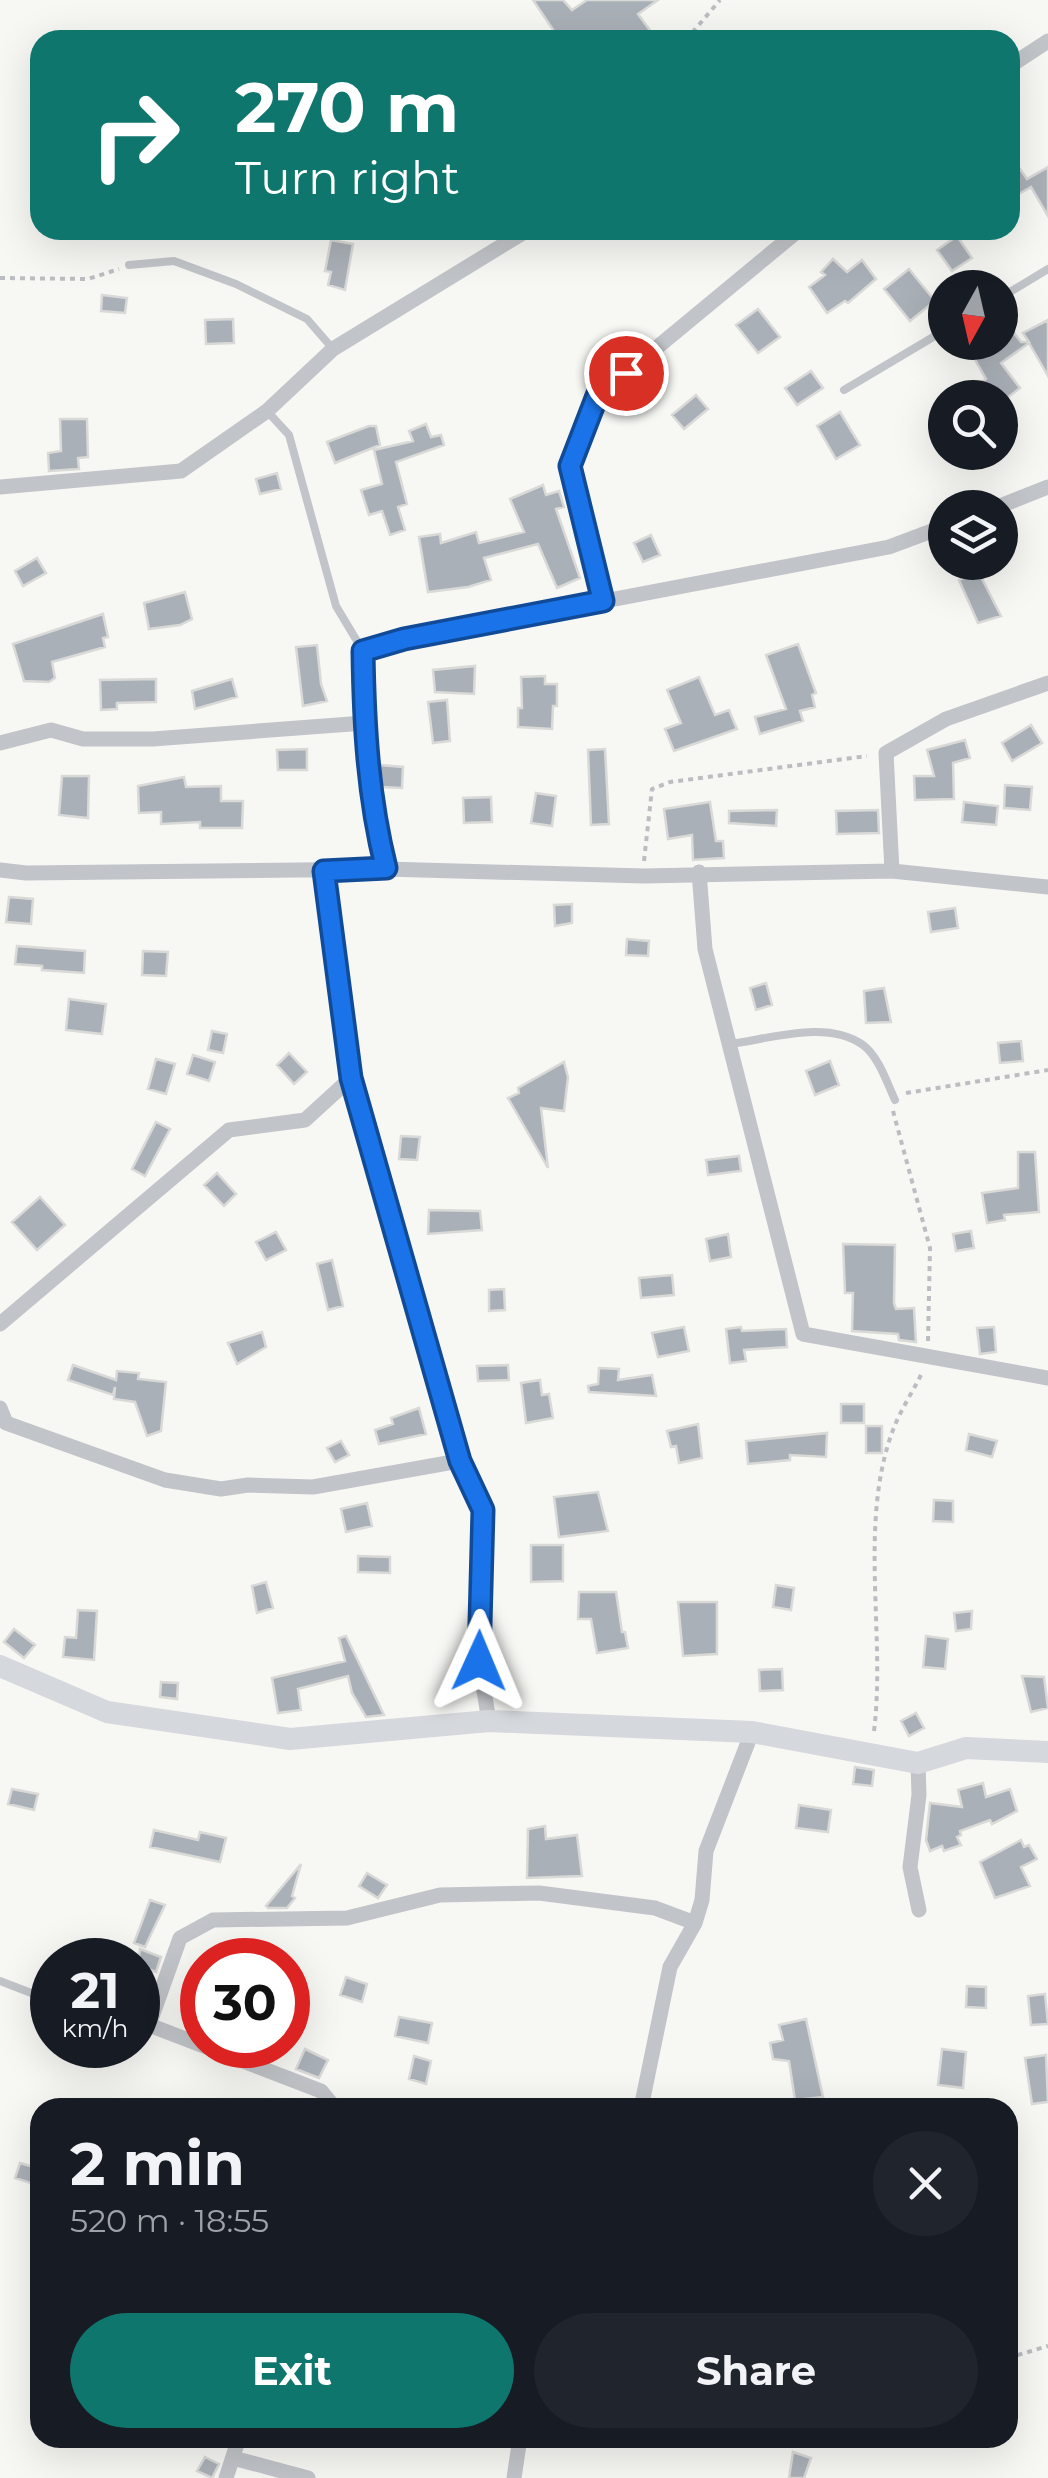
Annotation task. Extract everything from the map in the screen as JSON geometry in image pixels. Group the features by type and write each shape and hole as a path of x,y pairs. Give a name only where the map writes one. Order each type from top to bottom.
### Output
{"street":[{"path":"1020,60 1048,42"},
{"path":"0,487 181,472 267,411 334,349 510,240"},
{"path":"603,601 570,466 597,396 787,240"},
{"path":"1018,499 1048,488"},
{"path":"386,868 376,828 364,723 363,651 404,639 889,547 928,532"},
{"path":"892,870 886,753 946,719 1048,683"},
{"path":"0,744 52,730 84,739 152,739 364,723"},
{"path":"0,870 26,873 386,868 644,876 892,870 1048,887"},
{"path":"324,871 351,1078 460,1461 483,1510 479,1661 490,1721"},
{"path":"699,872 705,949 803,1334 1048,1378"},
{"path":"0,1324 229,1130 305,1120 351,1078"},
{"path":"0,1408 6,1423 165,1480 221,1490 248,1485 313,1488 460,1461"},
{"path":"0,1666 108,1712 290,1740 490,1721 752,1732 918,1763 966,1748 1048,1752"},
{"path":"643,2098 670,1967 695,1923 702,1900 706,1852 752,1732"},
{"path":"918,1763 919,1795 910,1867 919,1910"},
{"path":"160,1984 180,1938 213,1920 347,1918 440,1895 539,1894 654,1908 695,1923"},
{"path":"160,2029 321,2090 327,2098"},
{"path":"226,2478 236,2448"},
{"path":"514,2478 518,2448"},
{"path":"233,2458 308,2478"}],"lane":[{"path":"129,265 174,261 236,284 308,319 334,349"},
{"path":"1018,287 1048,269"},
{"path":"844,390 928,340"},
{"path":"267,411 290,436 336,606 363,651"},
{"path":"729,1044 815,1032 842,1036 864,1046 878,1062 895,1100"},
{"path":"0,1981 30,1993"}],"path":[{"path":"694,30 720,0"},
{"path":"0,278 88,279 129,265"},
{"path":"644,876 652,789 670,782 886,753"},
{"path":"1018,2355 1048,2346"}],"building":[{"path":"533,0 563,0 572,10 587,0 658,0 638,14 650,30 553,30"},
{"path":"1048,167 1048,216 1031,187 1020,193 1020,169 1027,179"},
{"path":"331,240 353,244 345,290 328,285 331,272 325,271"},
{"path":"951,240 960,240 972,258 951,270 937,250"},
{"path":"833,259 847,272 862,260 876,279 848,303 845,301 827,313 809,287 825,275 821,272"},
{"path":"909,269 928,292 928,307 910,321 884,289"},
{"path":"102,295 127,298 125,313 101,311"},
{"path":"758,309 780,337 758,353 736,325"},
{"path":"233,319 234,343 206,344 205,320"},
{"path":"1048,320 1048,376 1029,343 1018,351 1018,338 1029,342 1023,333"},
{"path":"975,360 1005,360 1001,363 1014,380 985,380"},
{"path":"811,371 823,388 797,405 785,388"},
{"path":"696,395 708,409 684,429 672,415"},
{"path":"840,412 860,445 836,459 817,426"},
{"path":"60,419 87,419 88,457 78,458 79,469 49,471 48,453 61,451"},
{"path":"426,424 431,437 441,435 444,445 396,462 407,504 398,507 405,530 390,535 382,511 369,515 361,490 382,484 374,450 413,441 409,431"},
{"path":"376,426 380,445 335,463 327,442"},
{"path":"277,473 281,489 260,494 256,479"},
{"path":"543,485 546,495 559,491 564,507 556,509 580,578 557,588 538,544 484,558 491,580 428,592 419,537 440,534 441,543 476,532 479,543 524,532 510,499"},
{"path":"651,535 660,555 643,562 634,543"},
{"path":"37,558 46,573 23,586 15,571"},
{"path":"959,580 983,580 1001,616 978,623"},
{"path":"185,592 192,619 180,625 149,629 144,603"},
{"path":"103,614 108,637 103,638 105,647 52,662 55,678 49,682 24,681 13,644"},
{"path":"798,644 816,693 812,695 815,707 800,711 803,721 760,734 755,717 786,709 766,655"},
{"path":"317,645 327,701 303,706 296,647"},
{"path":"475,666 474,694 435,692 433,670"},
{"path":"545,676 545,684 557,684 552,729 518,727 521,677"},
{"path":"699,677 715,715 729,710 737,729 674,751 665,729 681,723 667,690"},
{"path":"156,679 156,702 117,703 117,709 101,710 100,680"},
{"path":"232,679 237,697 195,709 192,691"},
{"path":"447,700 450,741 433,743 428,702"},
{"path":"1031,725 1042,743 1012,761 1002,743"},
{"path":"965,740 970,758 953,763 954,799 915,800 914,776 934,776 927,750"},
{"path":"307,749 307,770 278,770 277,750"},
{"path":"605,749 609,824 591,825 588,750"},
{"path":"380,765 403,767 402,788 382,787"},
{"path":"62,776 89,776 88,818 59,815"},
{"path":"184,777 186,787 221,786 221,801 243,801 242,828 200,828 200,822 161,824 161,812 139,813 138,786"},
{"path":"1005,785 1032,787 1030,810 1004,808"},
{"path":"536,793 556,796 552,826 531,823"},
{"path":"491,797 492,822 464,823 463,798"},
{"path":"710,802 716,841 723,841 724,858 693,860 692,835 668,839 664,809"},
{"path":"964,802 998,806 996,825 962,822"},
{"path":"777,810 776,826 729,823 729,811"},
{"path":"878,810 879,833 837,834 836,811"},
{"path":"9,897 33,899 31,924 6,922"},
{"path":"572,904 572,923 555,926 554,905"},
{"path":"955,908 958,928 931,932 928,912"},
{"path":"627,939 649,941 648,956 626,955"},
{"path":"17,946 85,951 84,973 15,964"},
{"path":"143,951 168,952 166,976 142,975"},
{"path":"766,983 772,1005 756,1010 750,988"},
{"path":"884,988 891,1022 866,1023 864,991"},
{"path":"69,999 106,1004 102,1034 66,1030"},
{"path":"212,1031 227,1034 223,1053 208,1050"},
{"path":"1021,1041 1023,1061 1000,1063 998,1043"},
{"path":"289,1053 307,1072 294,1084 277,1065"},
{"path":"193,1055 215,1062 209,1081 187,1074"},
{"path":"156,1059 175,1064 166,1094 148,1089"},
{"path":"830,1061 839,1085 815,1095 806,1071"},
{"path":"564,1062 568,1077 564,1111 541,1108 548,1168 508,1098 519,1093 518,1088"},
{"path":"156,1122 170,1129 145,1176 132,1169"},
{"path":"401,1136 420,1137 417,1160 399,1159"},
{"path":"1018,1152 1035,1152 1039,1212 1004,1215 1005,1220 987,1223 982,1193 1018,1188"},
{"path":"739,1156 741,1171 708,1175 706,1160"},
{"path":"217,1173 236,1194 224,1206 204,1185"},
{"path":"40,1197 65,1225 37,1250 12,1222"},
{"path":"429,1210 480,1211 482,1230 428,1234"},
{"path":"971,1231 974,1248 956,1251 953,1234"},
{"path":"276,1232 286,1250 266,1260 256,1242"},
{"path":"728,1234 731,1257 710,1261 706,1239"},
{"path":"843,1244 895,1245 894,1303 896,1309 914,1308 916,1342 899,1340 898,1334 852,1331 853,1293 845,1293"},
{"path":"332,1260 343,1306 328,1310 317,1264"},
{"path":"672,1275 674,1295 641,1298 639,1278"},
{"path":"504,1289 505,1310 489,1311 489,1290"},
{"path":"684,1327 689,1351 658,1357 652,1333"},
{"path":"741,1327 742,1331 786,1329 787,1347 744,1350 746,1361 730,1363 726,1329"},
{"path":"994,1327 996,1352 980,1354 977,1328"},
{"path":"262,1332 266,1347 237,1364 228,1343"},
{"path":"73,1365 116,1380 117,1371 139,1373 138,1379 166,1382 161,1431 147,1436 135,1402 114,1399 115,1387 113,1395 68,1380"},
{"path":"508,1365 509,1380 478,1381 477,1366"},
{"path":"599,1368 619,1369 618,1380 652,1375 656,1396 589,1392 588,1386 598,1384"},
{"path":"540,1380 542,1395 549,1394 553,1418 526,1423 521,1383"},
{"path":"841,1404 864,1404 864,1423 841,1423"},
{"path":"419,1408 426,1434 379,1444 375,1430 393,1424 391,1418"},
{"path":"698,1424 702,1458 679,1463 676,1446 671,1447 667,1431"},
{"path":"866,1426 882,1426 882,1453 866,1453"},
{"path":"827,1433 826,1457 790,1455 790,1460 748,1464 746,1441"},
{"path":"969,1434 997,1441 992,1457 966,1450"},
{"path":"341,1441 349,1455 335,1462 327,1448"},
{"path":"598,1492 608,1531 559,1537 554,1497"},
{"path":"934,1500 953,1501 953,1522 933,1521"},
{"path":"367,1503 372,1526 346,1532 341,1509"},
{"path":"531,1545 563,1545 563,1581 531,1582"},
{"path":"358,1556 390,1557 390,1573 358,1572"},
{"path":"266,1582 273,1608 257,1613 252,1586"},
{"path":"776,1585 794,1588 791,1610 773,1607"},
{"path":"579,1592 616,1592 628,1648 597,1653 591,1619 578,1619"},
{"path":"678,1602 717,1602 717,1654 683,1656"},
{"path":"78,1610 97,1611 94,1660 63,1657 65,1637 76,1638"},
{"path":"972,1611 971,1629 956,1631 954,1613"},
{"path":"14,1629 35,1645 24,1658 4,1642"},
{"path":"346,1636 384,1715 366,1717 352,1693 348,1676 298,1689 301,1710 278,1713 272,1678 345,1661 339,1638"},
{"path":"926,1636 948,1639 945,1669 923,1667"},
{"path":"782,1669 783,1690 760,1691 759,1670"},
{"path":"1022,1676 1044,1677 1048,1708 1031,1712"},
{"path":"161,1682 178,1683 177,1699 160,1697"},
{"path":"916,1713 924,1728 909,1736 901,1721"},
{"path":"855,1767 874,1770 872,1786 853,1784"},
{"path":"983,1783 986,1797 1010,1789 1017,1811 992,1824 990,1820 960,1831 957,1837 961,1845 930,1851 926,1840 930,1803 962,1807 958,1790"},
{"path":"12,1789 38,1794 34,1810 8,1804"},
{"path":"799,1805 831,1810 828,1832 796,1828"},
{"path":"545,1826 546,1839 577,1835 582,1876 527,1878 528,1829"},
{"path":"154,1830 198,1840 200,1832 226,1838 220,1862 150,1847"},
{"path":"1021,1840 1037,1859 1021,1867 1030,1886 995,1898 980,1862"},
{"path":"301,1864 292,1896 295,1898 287,1908 268,1908 266,1906"},
{"path":"367,1873 387,1885 378,1898 359,1886"},
{"path":"150,1900 165,1905 149,1938 136,1938"},
{"path":"346,1977 367,1984 362,2002 340,1995"},
{"path":"967,1986 986,1987 986,2008 966,2007"},
{"path":"1045,1994 1048,2024 1031,2025 1028,1996"},
{"path":"399,2017 432,2023 428,2043 395,2036"},
{"path":"806,2019 823,2097 795,2098 789,2061 773,2059 770,2043 783,2040 779,2025"},
{"path":"942,2049 966,2052 963,2088 938,2085"},
{"path":"310,2051 328,2060 319,2078 296,2069 310,2068"},
{"path":"1046,2055 1048,2102 1032,2104 1025,2058"},
{"path":"414,2056 431,2061 426,2084 409,2079"},
{"path":"20,2163 30,2166 30,2183 15,2178"},
{"path":"793,2452 811,2458 804,2478 789,2478"},
{"path":"205,2457 219,2464 212,2478 197,2471"}],"route":[{"path":"479,1661 483,1510 460,1461 351,1078 324,871 386,868 376,828 364,723 363,651 404,639 603,601 570,466 597,396 626,373"}]}
